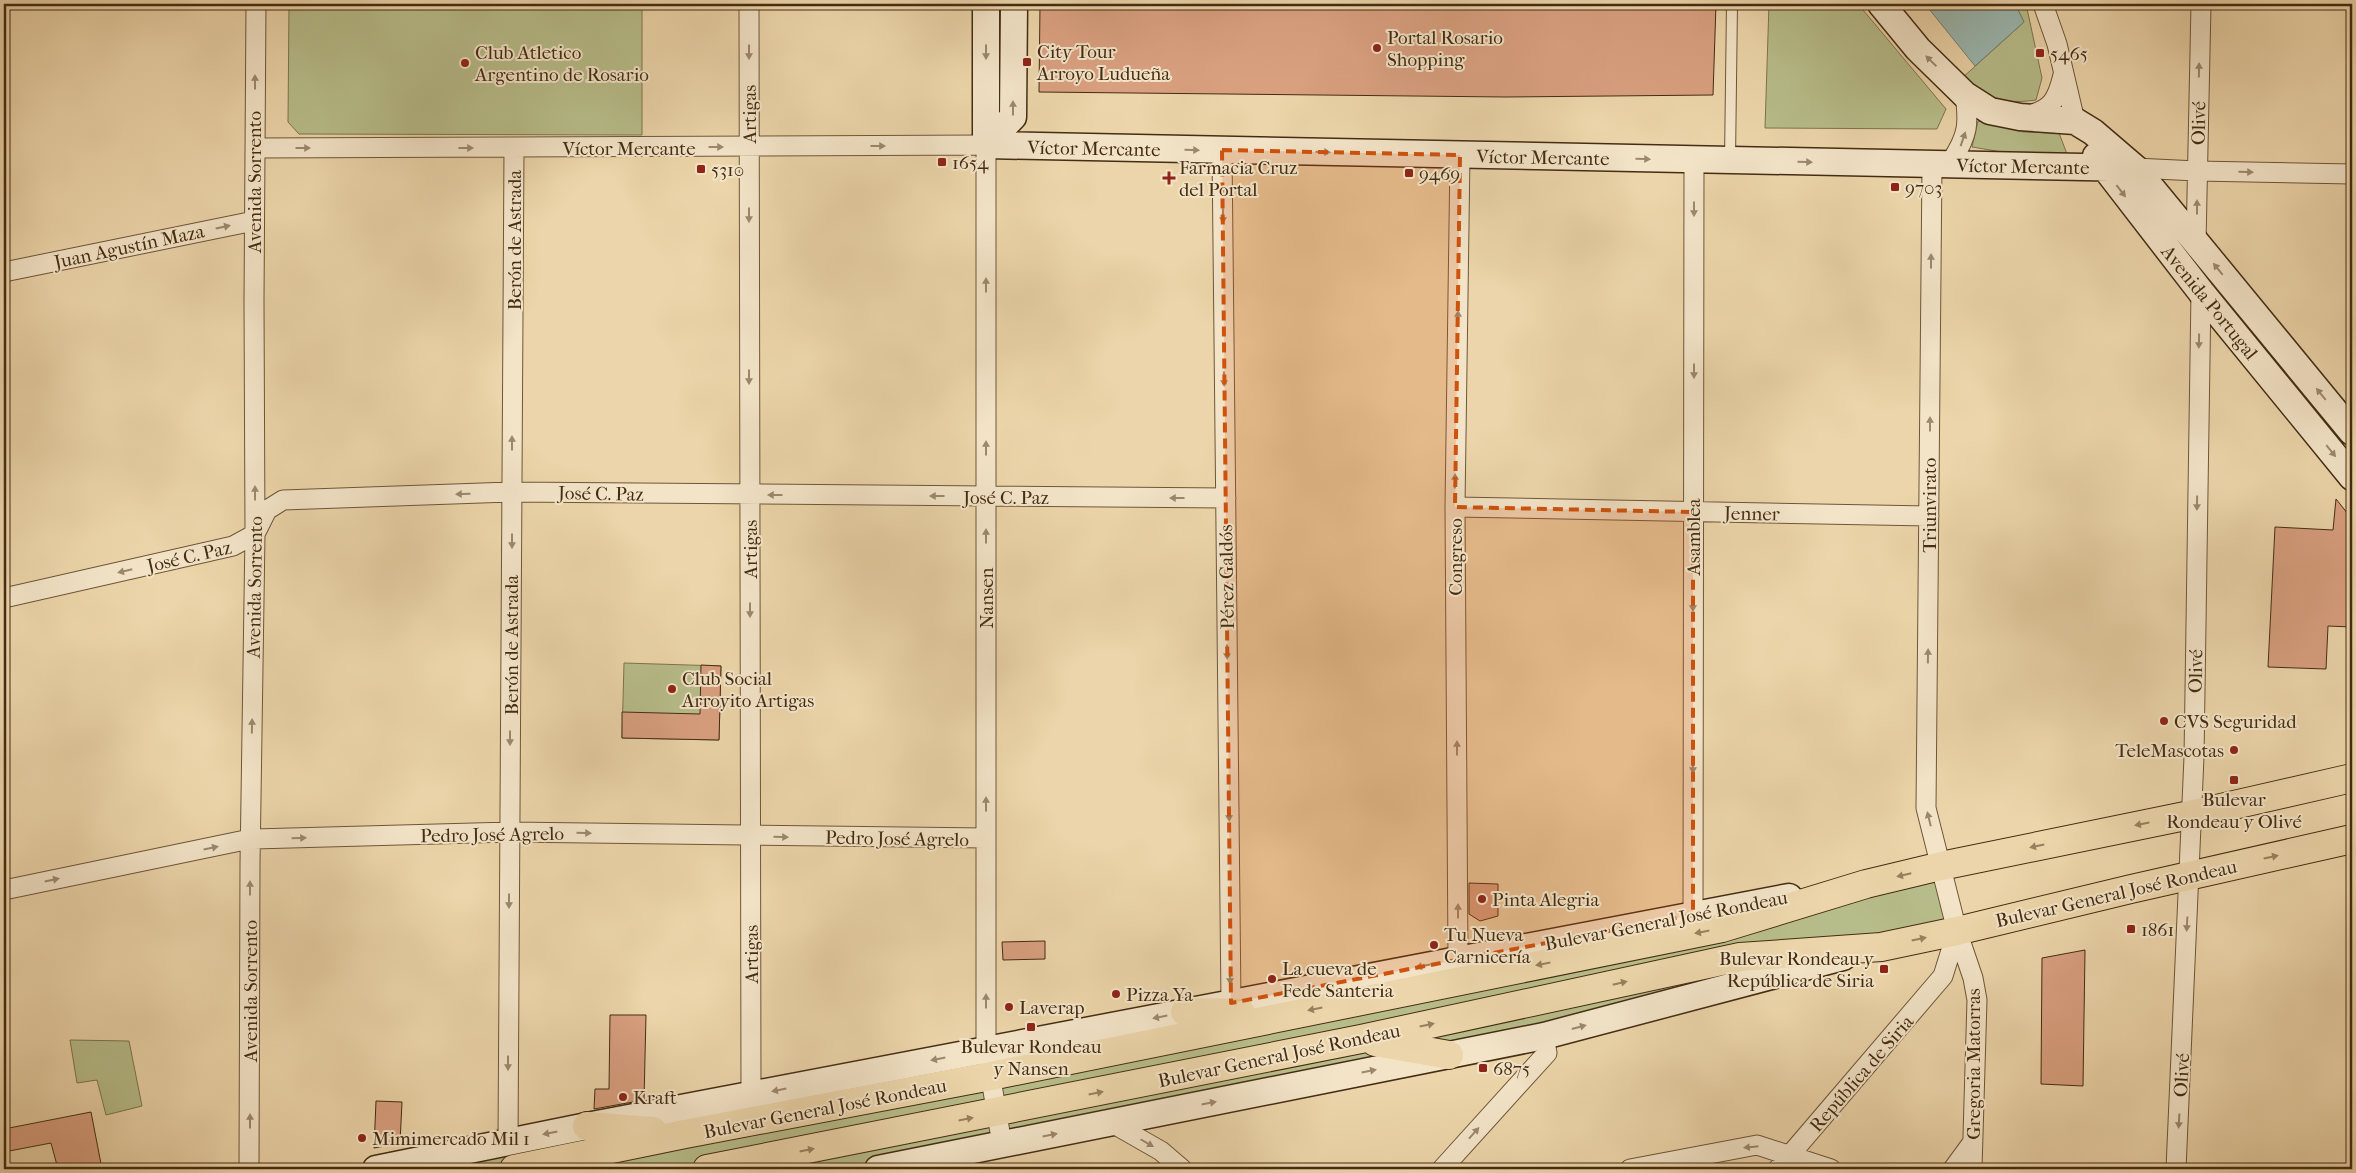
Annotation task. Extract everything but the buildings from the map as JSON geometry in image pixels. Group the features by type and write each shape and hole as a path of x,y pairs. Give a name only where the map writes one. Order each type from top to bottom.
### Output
{"main road":[{"path":"986,4 986,145"},
{"path":"986,145 1013,117 1014,4"},
{"path":"1880,4 1918,49 1965,95 1990,111 2084,126"},
{"name":"Avenida Portugal","path":"2084,126 2101,166 2352,477"},
{"name":"Avenida Portugal","path":"2084,126 2135,168 2352,432"},
{"name":"Víctor Mercante","path":"986,145 2135,168"},
{"name":"Bulevar General José Rondeau","path":"514,1169 685,1134 991,1076 1288,1014 1722,928 1866,884 1941,866 2190,815 2352,778"},
{"name":"Bulevar General José Rondeau","path":"878,1169 1544,1036 1881,947 2352,839"},
{"name":"Bulevar General José Rondeau","path":"376,1169 586,1126 1693,914 1866,884"},
{"name":"Bulevar General José Rondeau","path":"707,1169 997,1113 1361,1039 1740,956 1881,947"},
{"path":"1185,1012 1288,1014"},
{"path":"1361,1039 1449,1055"},
{"path":"586,1126 685,1134"}],"street":[{"name":"Avenida Sorrento","path":"250,1169 250,840 255,534 254,148 256,4"},
{"name":"Artigas","path":"748,4 751,1095"},
{"path":"2043,4 2057,44 2063,75 2084,126"},
{"name":"Olivé","path":"2196,243 2201,4"},
{"path":"2020,117 2042,112 2058,97 2063,75"},
{"path":"1932,165 1952,160 1962,144 1969,120 1965,95"},
{"name":"Víctor Mercante","path":"254,148 986,145"},
{"name":"Nansen","path":"986,145 986,1050 1002,1144"},
{"name":"Berón de Astrada","path":"508,1142 514,148"},
{"name":"Pérez Galdós","path":"1222,150 1231,1003"},
{"name":"Congreso","path":"1458,960 1455,507 1460,155"},
{"name":"Asamblea","path":"1693,914 1694,160"},
{"name":"Triunvirato","path":"1932,165 1926,808 1957,931"},
{"name":"Víctor Mercante","path":"2135,168 2352,174"},
{"name":"Juan Agustín Maza","path":"4,272 254,220"},
{"name":"Olivé","path":"2176,1169 2194,757 2201,292"},
{"name":"José C. Paz","path":"4,598 233,546 255,534 267,510 283,500 512,492 1226,498"},
{"name":"Jenner","path":"1455,507 1929,516"},
{"name":"Pedro José Agrelo","path":"4,890 250,840 510,832 986,838"},
{"name":"República de Siria","path":"1784,1163 1942,976 1957,931"},
{"name":"Gregoria Matorras","path":"1957,931 1973,978 1977,1000 1972,1169"},
{"path":"1942,976 1953,972 1963,973 1973,978"},
{"path":"1442,1169 1547,1053 1544,1036"},
{"path":"1086,1128 1112,1124 1161,1151 1182,1169"},
{"path":"1953,1169 1972,1143"},
{"path":"1630,1169 1757,1145 1784,1163 1831,1169"}],"lane":[{"path":"1730,161 1732,4"}],"highlighted area":[{"path":"1222,150 1460,155 1455,507 1693,512 1693,915 1231,1003"}],"green space":[{"name":"Club Atletico Argentino de Rosario","path":"289,4 642,4 642,135 299,134 288,122"},
{"path":"1769,4 1858,4 1946,109 1937,129 1765,128"},
{"path":"2015,4 2026,4 2042,78 2036,100 2014,101 1997,98 1980,91 1961,79 2024,22"},
{"path":"1978,121 2024,132 2059,133 2067,154 2008,153 1972,147"},
{"name":"Club Social Arroyito Artigas","path":"624,663 721,666 719,740 622,738"},
{"path":"1941,866 1957,931 1544,1036 878,1169 376,1169"},
{"path":"70,1040 129,1041 142,1106 106,1115 97,1080 77,1083"}],"water":[{"path":"1925,4 2015,4 2024,22 1975,66"}],"place":[{"name":"Portal Rosario Shopping","path":"1377,48"},
{"name":"5465","path":"2040,53"},
{"name":"City Tour Arroyo Ludueña","path":"1027,62"},
{"name":"Club Atletico Argentino de Rosario","path":"465,63"},
{"name":"1654","path":"942,162"},
{"name":"5310","path":"701,169"},
{"name":"9469","path":"1409,173"},
{"name":"Farmacia Cruz del Portal","path":"1169,178"},
{"name":"9703","path":"1895,187"},
{"name":"Club Social Arroyito Artigas","path":"672,689"},
{"name":"CVS Seguridad","path":"2164,721"},
{"name":"TeleMascotas","path":"2234,750"},
{"name":"Bulevar Rondeau y Olivé","path":"2234,780"},
{"name":"Pinta Alegria","path":"1482,899"},
{"name":"1861","path":"2131,929"},
{"name":"Tu Nueva Carnicería","path":"1434,945"},
{"name":"Bulevar Rondeau y República de Siria","path":"1884,969"},
{"name":"La cueva de Fede Santeria","path":"1272,979"},
{"name":"Pizza Ya","path":"1116,994"},
{"name":"Laverap","path":"1009,1007"},
{"name":"Bulevar Rondeau y Nansen","path":"1031,1027"},
{"name":"6875","path":"1483,1068"},
{"name":"Kraft","path":"623,1097"},
{"name":"Mimimercado Mil 1","path":"362,1138"}]}
